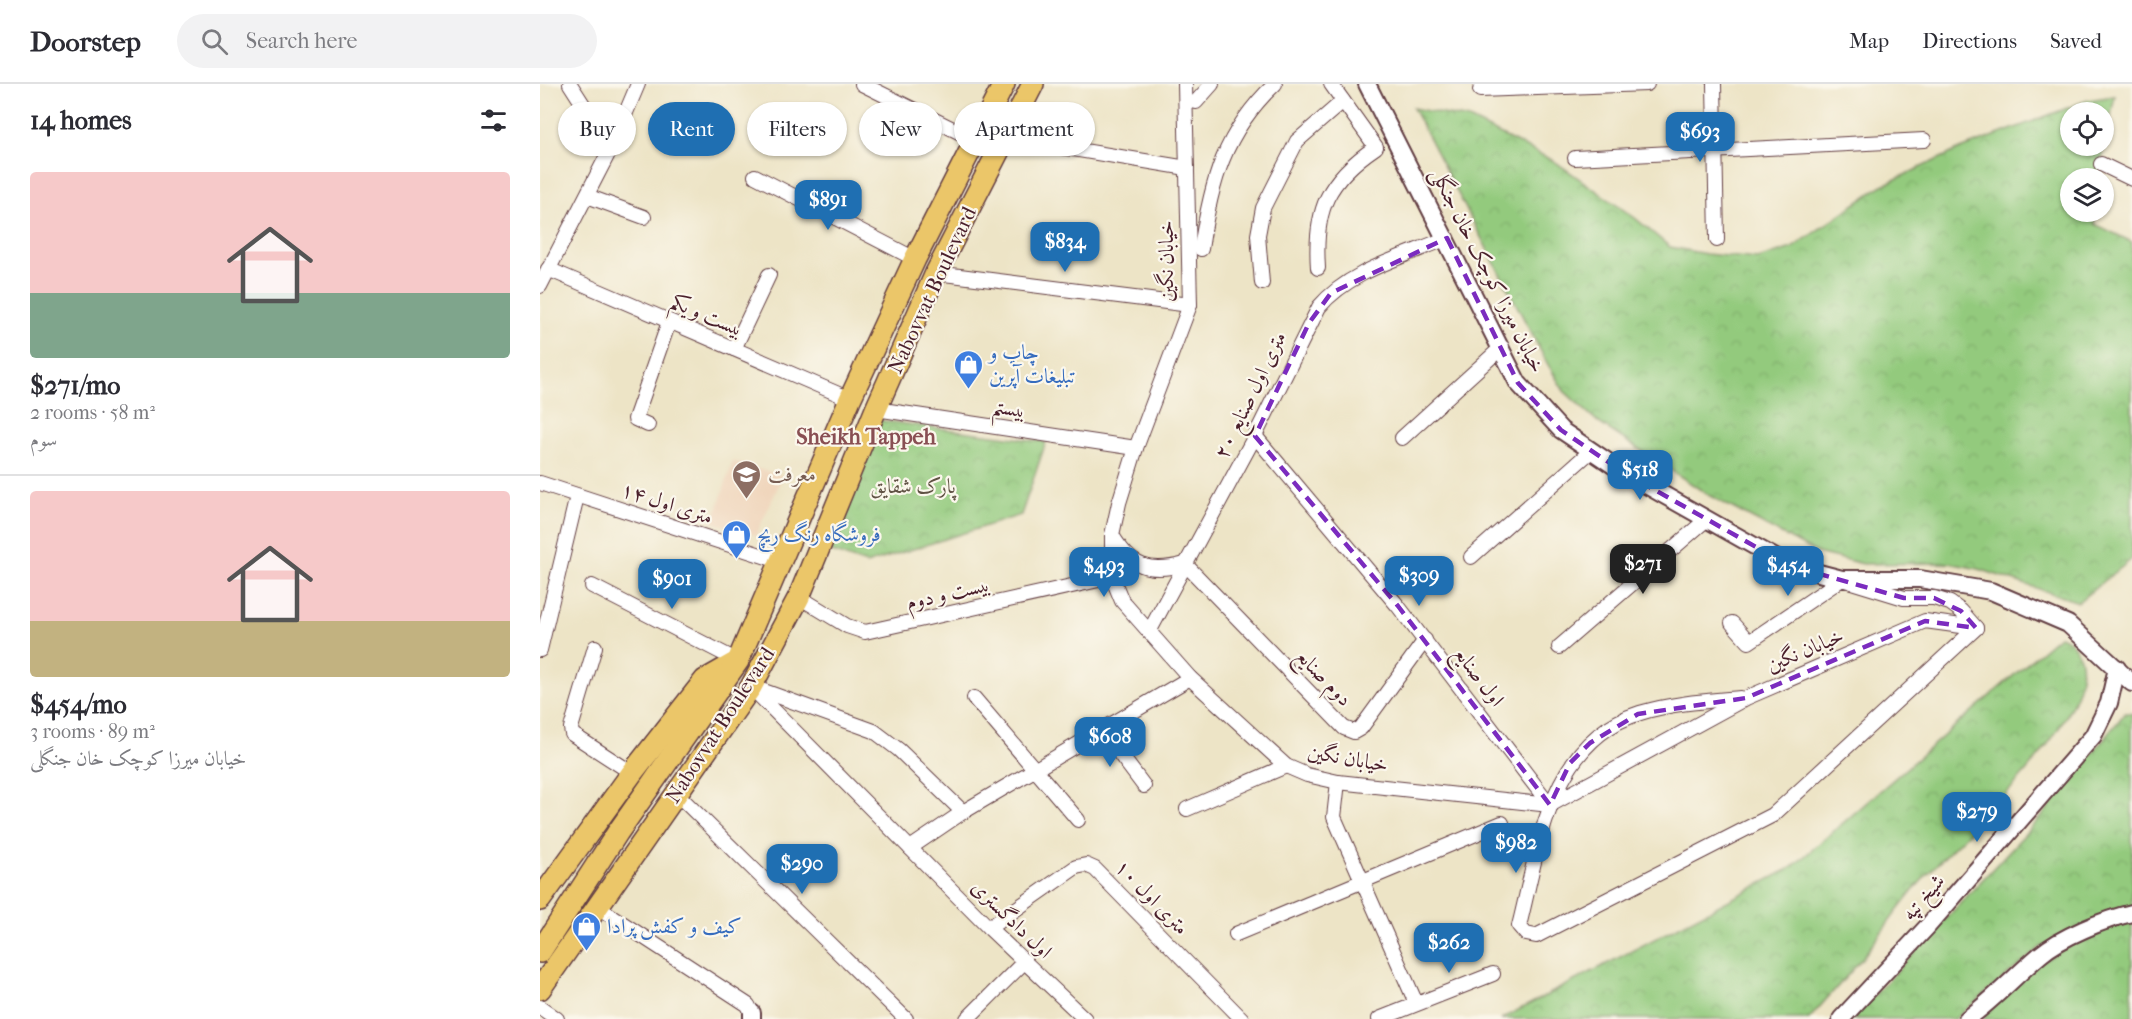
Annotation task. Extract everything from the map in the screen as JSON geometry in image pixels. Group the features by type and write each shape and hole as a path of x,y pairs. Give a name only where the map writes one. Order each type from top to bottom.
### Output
{"main road":[{"name":"Nabovvat Boulevard","path":"995,102 1004,84"},
{"name":"Nabovvat Boulevard","path":"1024,102 1033,84"},
{"name":"Nabovvat Boulevard","path":"540,952 618,832 738,661 850,399 915,259 967,156"},
{"name":"Nabovvat Boulevard","path":"540,989 751,687 799,597 876,409 936,273 997,156"},
{"path":"540,900 632,773 705,680 738,661"}],"street":[{"path":"570,84 582,102"},
{"path":"630,102 638,84"},
{"path":"862,84 954,130"},
{"name":"خیابان نگین","path":"1185,84 1190,305 1136,448 1112,535 1112,577 1122,601 1190,678 1286,766 1307,775 1338,782 1550,805 1746,698 1925,621 1976,628"},
{"path":"1196,102 1212,84"},
{"path":"1201,249 1210,193 1226,152 1242,121 1275,84"},
{"path":"1318,268 1316,237 1332,185 1355,161 1376,147 1331,84"},
{"name":"خیابان میرزا کوچک خان جنگلی","path":"1367,84 1447,238 1518,383 1561,430 1623,472 1788,565 1842,579 1920,579 1991,591 2068,624 2117,668"},
{"path":"1480,90 1647,84"},
{"path":"1714,84 1717,240"},
{"path":"1262,283 1258,235 1263,208 1297,141 1343,101"},
{"path":"1575,158 1923,140"},
{"path":"1095,153 1186,168"},
{"path":"540,286 607,156"},
{"path":"2101,164 2132,179"},
{"path":"755,176 915,259"},
{"path":"587,196 644,217"},
{"name":"۲۰ متری اول صنایع","path":"1149,632 1255,436 1309,323 1331,293 1349,280 1447,238"},
{"name":"بیست و یکم","path":"548,268 850,399"},
{"path":"936,273 1190,305"},
{"path":"734,350 769,274"},
{"path":"648,425 635,419 669,322"},
{"path":"1402,438 1502,347"},
{"name":"بیستم","path":"876,409 1136,448"},
{"name":"اول صنایع","path":"1255,436 1425,640 1550,805"},
{"path":"1471,557 1591,451"},
{"name":"۱۴ متری اول","path":"540,483 782,562"},
{"path":"540,650 577,496"},
{"path":"1559,647 1707,519"},
{"path":"1112,535 1123,554 1142,566 1164,570 1185,564"},
{"name":"دوم صنایع","path":"1185,564 1344,728 1354,732 1361,728 1425,640"},
{"name":"بیست و دوم","path":"799,597 847,626 865,632 1112,577"},
{"path":"1732,623 1749,642 1842,579 1904,598 1934,598 1950,603 1961,611 1976,628 1773,814 1536,936 1526,934 1519,926 1550,805 1570,763 1590,743 1616,725 1638,714 1667,707 1746,698"},
{"path":"592,586 738,661"},
{"path":"595,647 571,728 572,734 632,773"},
{"path":"2117,668 2132,683"},
{"name":"شیخ تپه","path":"1840,1019 1927,927 2093,736 2109,703 2117,668"},
{"path":"910,848 963,812 1190,678"},
{"path":"751,687 874,730 900,750 963,812"},
{"name":"اول دادگستری","path":"751,687 989,927 1084,1019"},
{"path":"974,698 1078,820"},
{"path":"1102,730 1144,786"},
{"path":"1187,809 1286,766"},
{"path":"1338,782 1334,817 1416,1003"},
{"path":"676,793 906,1019"},
{"path":"1236,933 1502,823"},
{"name":"۱۰ متری اول","path":"989,927 1076,867 1086,866 1095,869 1242,1019"},
{"path":"596,906 748,1005 752,1016"},
{"path":"1971,1017 2042,953 2081,932 2132,913"},
{"path":"967,1019 1025,961"},
{"path":"1379,1019 1492,974"},
{"path":"540,1007 557,1019"}],"highlighted area":[{"path":"1447,238 1518,383 1561,430 1623,472 1788,565 1904,598 1934,598 1961,611 1976,628 1925,621 1746,698 1638,714 1590,743 1570,763 1550,805 1398,606 1255,436 1309,323 1331,293"}],"shaded area":[{"name":"معرفت","path":"733,461 783,476 756,535 713,522"}],"green space":[{"path":"2115,96 2114,102 2083,102 2088,100"},
{"path":"1413,108 1469,119 1554,161 1635,218 1670,247 1706,254 1758,259 1792,248 1881,186 1958,150 2060,111 2060,156 2103,156 2100,168 2060,168 2060,222 2095,222 2095,224 2132,242 2132,559 2078,602 1979,569 1949,563 1863,564 1817,553 1710,496 1599,423 1564,391 1547,363"},
{"name":"پارک شقایق","path":"876,420 1046,442 1021,515 866,564 821,548"},
{"path":"2059,636 2073,644 2078,653 2081,678 2071,707 2052,739 1997,804 1916,887 1863,957 1809,1019 1501,1019 1791,868"},
{"path":"2125,713 2132,713 2132,908 2041,947 1955,1019 1852,1019 2040,818"},
{"path":"2132,917 2132,1019 1984,1019 1984,1016 2032,968 2078,940"}],"place":[{"name":"چاپ و تبلیغات آپرین","path":"968,390"},
{"name":"معرفت","path":"747,500"},
{"name":"فروشگاه رنگ ریچ","path":"736,560"},
{"name":"کیف و کفش پرادا","path":"586,952"}],"district":[{"name":"Sheikh Tappeh","path":"866,437"}]}
